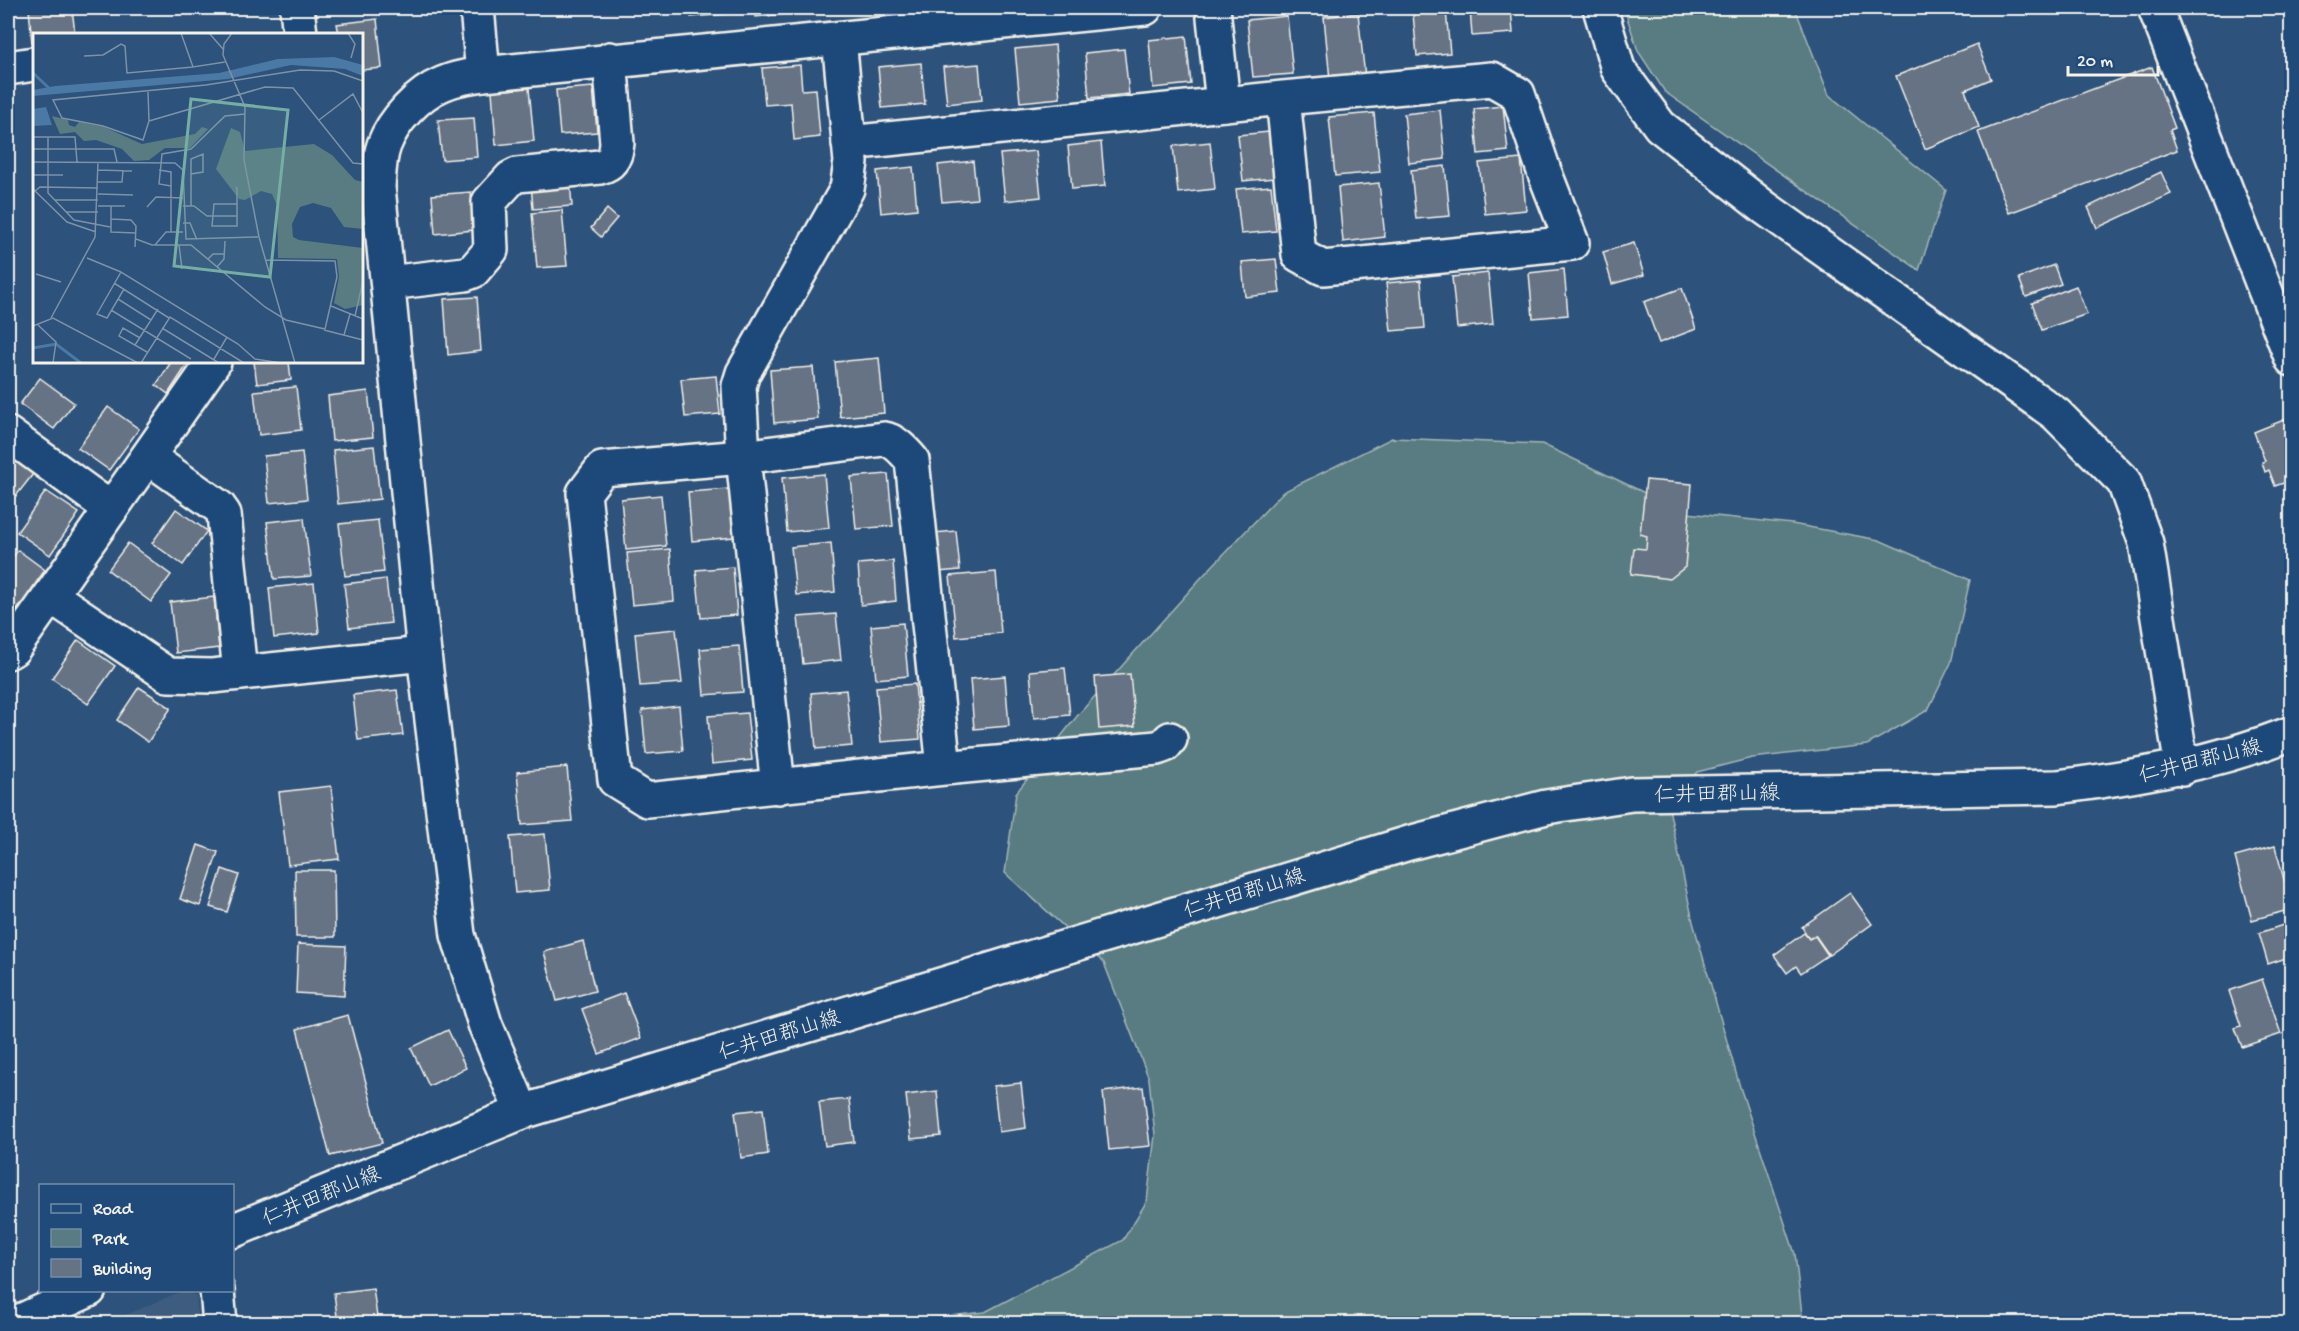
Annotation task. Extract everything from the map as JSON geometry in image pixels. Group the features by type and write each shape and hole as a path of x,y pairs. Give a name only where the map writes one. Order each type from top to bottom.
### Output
{"street":[{"path":"297,8 300,33"},
{"path":"477,8 483,74"},
{"path":"522,1112 485,1024 458,935 424,654 378,187 384,144 403,115 431,89 445,82 483,74 610,59 839,39 949,17 1145,8"},
{"path":"1213,8 1223,104"},
{"path":"1600,8 1618,69 1660,126 1765,208 2056,414 2124,482 2146,543 2182,768"},
{"path":"2155,8 2292,358"},
{"path":"778,787 743,457 740,380 847,189 851,162 839,39"},
{"path":"388,283 465,274 473,271 491,250 489,202 511,178 517,175 600,167 612,161 616,155 617,143 610,59"},
{"path":"8,68 33,64"},
{"path":"849,143 1283,98 1492,79 1518,93 1544,171 1572,243 1323,268 1299,255 1283,98"},
{"path":"8,652 13,650 212,363"},
{"path":"8,434 111,509"},
{"path":"944,768 912,460 889,440 884,439 743,457 602,469 584,493 615,780 646,800 1157,748 1165,745 1170,739"},
{"path":"147,457 219,507 224,514 240,673"},
{"path":"51,596 168,675 240,673 424,654"},
{"name":"仁井田郡山線","path":"234,1230 522,1112 1284,880 1409,843 1546,807 1632,794 2057,787 2182,768 2292,733"},
{"path":"14,1323 84,1292"},
{"path":"217,1292 220,1323"}],"shaded area":[{"path":"179,1292 188,1292 196,1296 199,1323 107,1323"}],"green space":[{"path":"1624,8 1795,8 1829,95 1946,190 1919,270 1665,92 1638,51"},
{"path":"1392,438 1542,444 1687,513 1792,524 1879,540 1970,580 1951,663 1928,710 1867,745 1752,758 1697,772 1668,804 1693,922 1740,1087 1795,1254 1803,1323 876,1324 985,1312 1123,1240 1147,1201 1155,1135 1149,1079 1104,963 1005,873 1016,793 1078,715 1200,579 1283,492"}],"building":[{"path":"29,8 72,8 75,33 33,33 32,44"},
{"path":"690,8 726,8 726,14 691,17"},
{"path":"754,8 787,8 787,14 755,17"},
{"path":"1470,8 1511,8 1513,33 1472,36"},
{"path":"1446,11 1450,53 1417,56 1413,14"},
{"path":"1358,13 1365,77 1330,80 1324,17"},
{"path":"1287,16 1293,74 1253,77 1247,20"},
{"path":"377,19 382,68 363,70 363,33 339,33 337,24"},
{"path":"1186,36 1191,84 1153,88 1149,40"},
{"path":"1977,44 1991,79 1965,90 1979,127 1925,149 1896,76"},
{"path":"1055,45 1060,98 1020,102 1015,49"},
{"path":"1124,49 1129,94 1089,98 1085,53"},
{"path":"921,63 925,104 882,108 878,67"},
{"path":"979,64 982,100 947,104 943,67"},
{"path":"800,65 802,90 816,89 820,137 794,140 791,103 765,105 762,68"},
{"path":"2152,67 2175,128 2170,130 2177,150 2009,213 1978,132"},
{"path":"593,87 597,132 560,135 556,90"},
{"path":"529,88 534,141 496,145 492,91"},
{"path":"1503,106 1508,151 1478,154 1474,109"},
{"path":"1440,110 1445,159 1409,163 1404,114"},
{"path":"1374,113 1380,172 1335,176 1329,117"},
{"path":"474,118 477,157 442,160 438,120"},
{"path":"2292,119 2292,139 2285,122"},
{"path":"1269,132 1274,178 1243,181 1238,135"},
{"path":"1101,142 1105,186 1072,189 1068,146"},
{"path":"1210,142 1215,189 1178,193 1173,146"},
{"path":"1036,151 1041,197 1005,201 1000,154"},
{"path":"1521,159 1526,210 1485,214 1479,163"},
{"path":"973,161 977,199 942,202 938,165"},
{"path":"1445,166 1450,216 1416,219 1411,170"},
{"path":"913,167 917,209 881,213 877,171"},
{"path":"2161,172 2171,194 2097,228 2088,207"},
{"path":"570,181 572,206 533,209 531,184"},
{"path":"1379,183 1385,237 1343,242 1338,187"},
{"path":"1271,186 1276,231 1241,234 1236,189"},
{"path":"471,192 474,230 435,234 432,195"},
{"path":"607,209 617,218 601,237 591,228"},
{"path":"562,210 567,266 537,268 532,213"},
{"path":"1634,243 1644,275 1612,284 1603,252"},
{"path":"1276,259 1280,293 1245,297 1242,262"},
{"path":"2054,265 2061,284 2026,297 2019,278"},
{"path":"1564,269 1568,315 1533,318 1529,273"},
{"path":"1488,273 1493,324 1457,328 1452,277"},
{"path":"1421,280 1425,328 1391,331 1386,283"},
{"path":"2076,286 2087,314 2042,330 2032,303"},
{"path":"1682,288 1696,329 1659,343 1644,302"},
{"path":"477,297 481,351 448,355 444,299"},
{"path":"879,358 884,413 840,417 835,362"},
{"path":"170,363 188,363 168,394 156,385"},
{"path":"254,363 289,363 291,380 257,384"},
{"path":"813,367 818,419 774,423 770,370"},
{"path":"716,376 720,414 685,417 681,379"},
{"path":"40,378 74,403 54,429 20,404"},
{"path":"296,387 301,430 259,435 254,391"},
{"path":"368,391 373,437 332,441 328,396"},
{"path":"108,407 139,429 109,470 78,448"},
{"path":"2291,417 2292,480 2275,486 2269,470 2265,472 2262,462 2265,461 2254,432"},
{"path":"374,446 380,499 338,504 333,450"},
{"path":"302,452 307,499 269,503 264,456"},
{"path":"8,453 33,474 16,496 8,489"},
{"path":"824,474 829,528 787,532 782,478"},
{"path":"888,474 893,526 856,529 851,477"},
{"path":"1646,480 1692,484 1685,567 1670,579 1631,574 1634,548 1646,549 1647,536 1640,534"},
{"path":"729,489 734,537 692,541 688,492"},
{"path":"46,491 79,513 50,555 17,532"},
{"path":"661,495 666,546 626,550 621,499"},
{"path":"176,509 207,531 183,565 152,543"},
{"path":"304,518 311,576 274,579 267,522"},
{"path":"378,520 384,572 345,576 339,524"},
{"path":"956,531 960,570 938,572 934,533"},
{"path":"128,543 171,575 151,602 108,570"},
{"path":"831,543 835,592 796,595 791,547"},
{"path":"670,549 674,601 632,605 627,553"},
{"path":"18,550 45,570 17,610 8,604 8,564"},
{"path":"893,561 896,601 861,605 858,564"},
{"path":"733,567 737,615 701,618 696,570"},
{"path":"996,572 1001,633 956,637 950,576"},
{"path":"386,579 391,623 349,628 344,584"},
{"path":"314,583 319,633 274,638 269,588"},
{"path":"214,597 219,648 176,653 170,602"},
{"path":"836,614 841,660 803,664 798,617"},
{"path":"903,623 908,676 876,679 871,626"},
{"path":"676,629 682,683 640,686 635,633"},
{"path":"78,640 115,666 88,704 52,678"},
{"path":"739,646 743,692 704,695 700,649"},
{"path":"1065,668 1070,715 1034,718 1030,671"},
{"path":"1130,674 1135,726 1099,729 1095,677"},
{"path":"1005,676 1009,726 974,729 970,679"},
{"path":"915,684 920,739 881,742 876,687"},
{"path":"139,687 171,708 148,742 117,720"},
{"path":"397,690 403,735 358,740 353,695"},
{"path":"846,690 852,746 816,749 811,693"},
{"path":"679,706 683,751 646,754 642,710"},
{"path":"747,713 752,760 712,764 708,716"},
{"path":"567,767 572,821 522,825 517,772"},
{"path":"331,786 339,859 288,865 279,792"},
{"path":"545,834 550,890 515,893 510,837"},
{"path":"198,845 218,852 200,906 180,899"},
{"path":"2275,846 2292,909 2252,920 2235,857"},
{"path":"222,869 239,875 227,912 210,907"},
{"path":"295,870 334,870 335,937 296,937"},
{"path":"1850,893 1872,924 1829,955 1815,935 1809,939 1802,927"},
{"path":"2292,922 2292,956 2268,964 2259,933"},
{"path":"1804,933 1809,939 1815,936 1828,955 1801,973 1796,966 1787,973 1774,955"},
{"path":"583,941 595,991 557,1001 544,952"},
{"path":"298,944 346,946 344,996 296,993"},
{"path":"2262,979 2281,1034 2242,1047 2235,1028 2241,1026 2229,991"},
{"path":"624,993 641,1038 599,1054 582,1009"},
{"path":"348,1015 382,1143 330,1156 297,1029"},
{"path":"448,1030 466,1068 429,1086 411,1048"},
{"path":"1021,1083 1026,1128 999,1132 994,1086"},
{"path":"1143,1087 1150,1146 1109,1150 1103,1092"},
{"path":"937,1091 941,1136 911,1139 906,1095"},
{"path":"849,1099 854,1142 825,1146 819,1102"},
{"path":"763,1109 768,1154 741,1158 735,1112"},
{"path":"373,1288 378,1324 338,1324 334,1293"}]}
